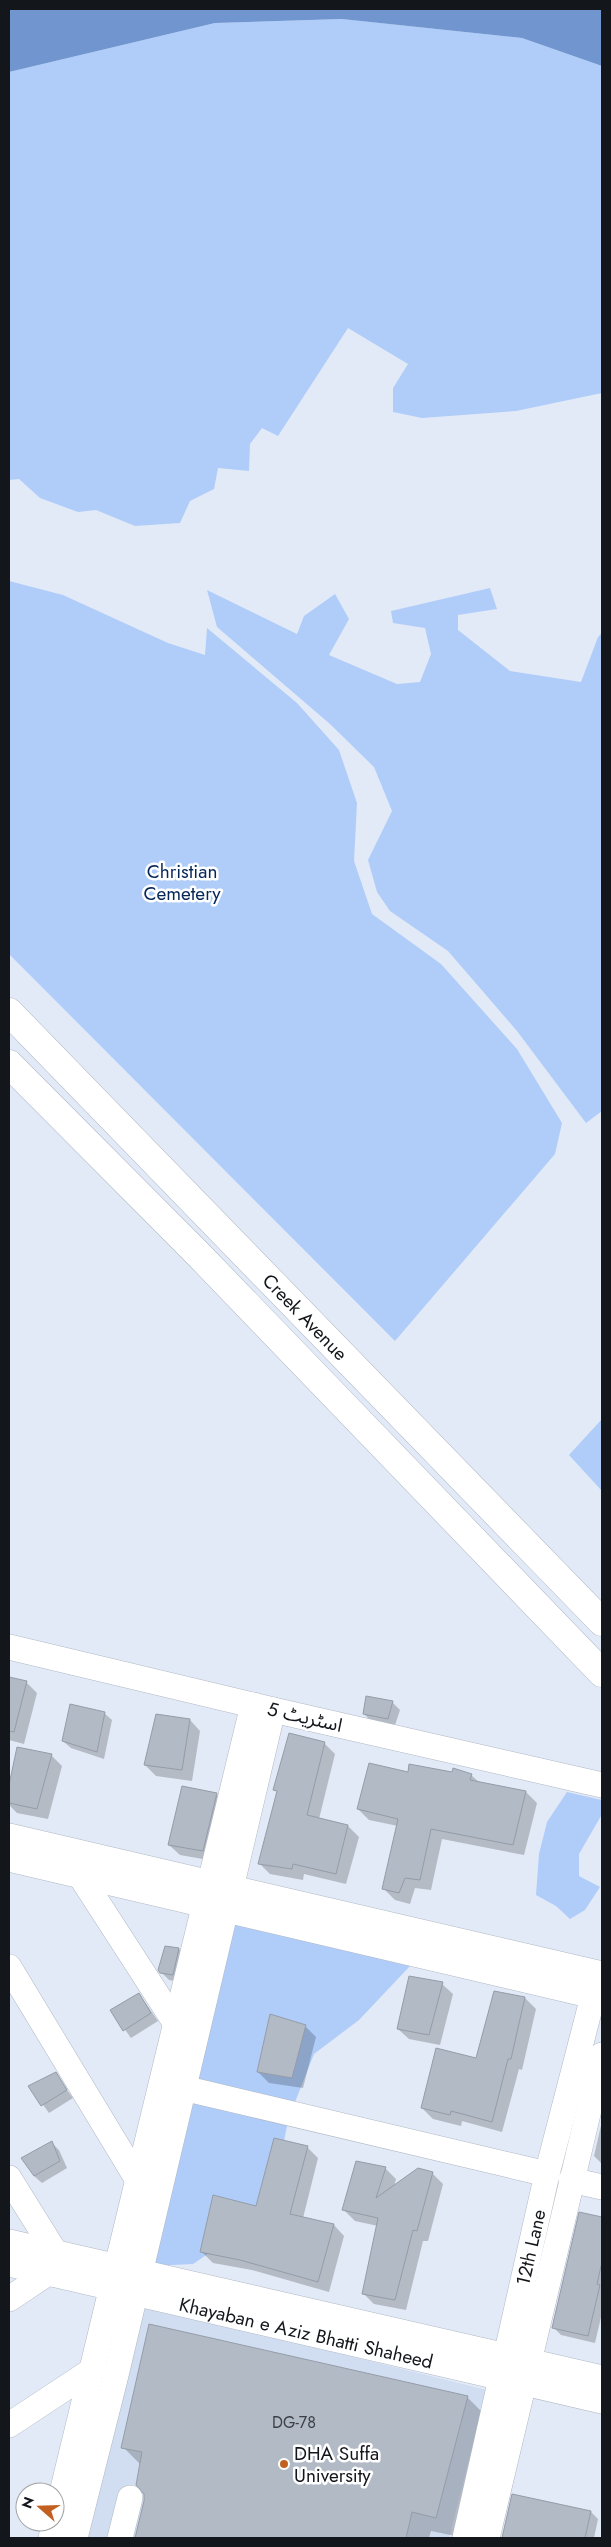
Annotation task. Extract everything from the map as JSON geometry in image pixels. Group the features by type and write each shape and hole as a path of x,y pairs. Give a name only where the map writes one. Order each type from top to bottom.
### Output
{"main road":[{"name":"Creek Avenue","path":"9,1012 602,1622"},
{"name":"Creek Avenue","path":"9,1064 200,1256 602,1673"}],"street":[{"name":"اسٹریٹ 5","path":"9,1647 263,1708 602,1785"},
{"path":"54,2535 126,2280 183,2088 217,1897 263,1708"},
{"path":"9,1836 217,1897"},
{"path":"9,1859 81,1877 217,1897 600,1980"},
{"path":"81,1877 176,2024"},
{"path":"54,2535 94,2369 126,2280 139,2182 176,2024 217,1897"},
{"path":"9,1967 139,2182"},
{"name":"12th Lane","path":"487,2538 547,2174 600,1980"},
{"name":"12th Lane","path":"464,2538 572,2180 602,2055"},
{"path":"183,2088 547,2174"},
{"path":"9,2178 51,2263 9,2298"},
{"path":"572,2180 602,2187"},
{"name":"Khayaban e Aziz Bhatti Shaheed","path":"9,2242 51,2263 515,2370 602,2402"},
{"name":"Khayaban e Aziz Bhatti Shaheed","path":"9,2264 51,2263"},
{"path":"9,2425 94,2369"},
{"name":"Khayaban e Aziz Bhatti Shaheed","path":"515,2370 602,2378"},
{"path":"120,2538 130,2498"}],"shaded area":[{"path":"9,9 602,9 602,66 522,38 342,19 215,23 9,72"},
{"name":"DHA Suffa University","path":"139,2304 487,2390 449,2538 82,2538"}],"green space":[{"path":"343,19 522,38 602,66 602,393 516,411 422,418 393,412 393,388 408,364 348,328 278,436 262,428 250,444 249,471 218,468 214,489 190,501 180,523 135,526 96,510 78,512 40,498 19,479 9,480 9,72 215,23"},
{"name":"Christian Cemetery","path":"9,581 63,595 168,643 205,655 207,628 297,703 339,750 357,803 354,861 372,914 441,964 517,1049 562,1123 555,1154 395,1341 9,954"},
{"path":"490,588 497,609 458,615 458,630 510,671 581,682 598,637 602,633 602,1111 586,1123 517,1031 448,951 390,911 377,892 368,860 392,811 374,767 330,724 217,627 207,590 297,634 304,616 335,594 349,619 329,655 397,684 420,682 431,654 425,628 393,623 391,611"},
{"path":"602,1419 602,1491 569,1455"},
{"path":"567,1792 602,1800 601,1816 579,1854 579,1876 600,1887 585,1910 570,1919 556,1906 536,1895 539,1854 547,1822"},
{"path":"231,1922 410,1966 359,2020 314,2054 295,2102 193,2081"},
{"path":"189,2098 288,2121 272,2202 230,2239 193,2264 151,2266"}],"building":[{"path":"9,1677 27,1681 14,1732 9,1731"},
{"path":"366,1696 393,1701 388,1719 363,1714"},
{"path":"70,1704 105,1712 97,1752 62,1741"},
{"path":"156,1714 190,1719 182,1770 144,1765"},
{"path":"289,1733 325,1742 307,1815 348,1825 336,1874 293,1864 292,1869 258,1864 277,1791 273,1790"},
{"path":"17,1747 52,1754 37,1809 9,1803 9,1785"},
{"path":"369,1763 408,1772 409,1764 452,1772 453,1768 472,1774 470,1780 526,1791 513,1845 431,1829 420,1880 405,1878 399,1893 382,1889 398,1819 357,1809"},
{"path":"182,1786 217,1793 203,1851 168,1845"},
{"path":"165,1946 179,1948 173,1975 160,1973 158,1970"},
{"path":"409,1976 443,1982 429,2035 397,2029"},
{"path":"494,1991 525,1997 511,2059 508,2059 492,2122 451,2111 450,2115 421,2108 436,2048 476,2058"},
{"path":"139,1993 151,2013 123,2031 110,2010"},
{"path":"270,2014 306,2025 292,2078 257,2072"},
{"path":"56,2072 67,2090 41,2106 28,2086"},
{"path":"274,2138 308,2146 290,2214 334,2224 318,2282 240,2260 200,2252 213,2195 256,2206"},
{"path":"52,2141 60,2161 34,2176 21,2158"},
{"path":"356,2161 386,2167 376,2198 418,2168 433,2172 417,2231 413,2230 395,2300 362,2294 378,2218 342,2210"},
{"path":"579,2212 602,2217 602,2262 597,2284 600,2285 588,2336 552,2328"},
{"name":"DHA Suffa University","path":"149,2324 468,2396 436,2518 412,2512 406,2538 135,2538 144,2501 144,2494 136,2485 142,2452 121,2448"},
{"path":"512,2494 591,2511 585,2538 502,2538"}],"place":[{"name":"DHA Suffa University","path":"284,2464"}]}
